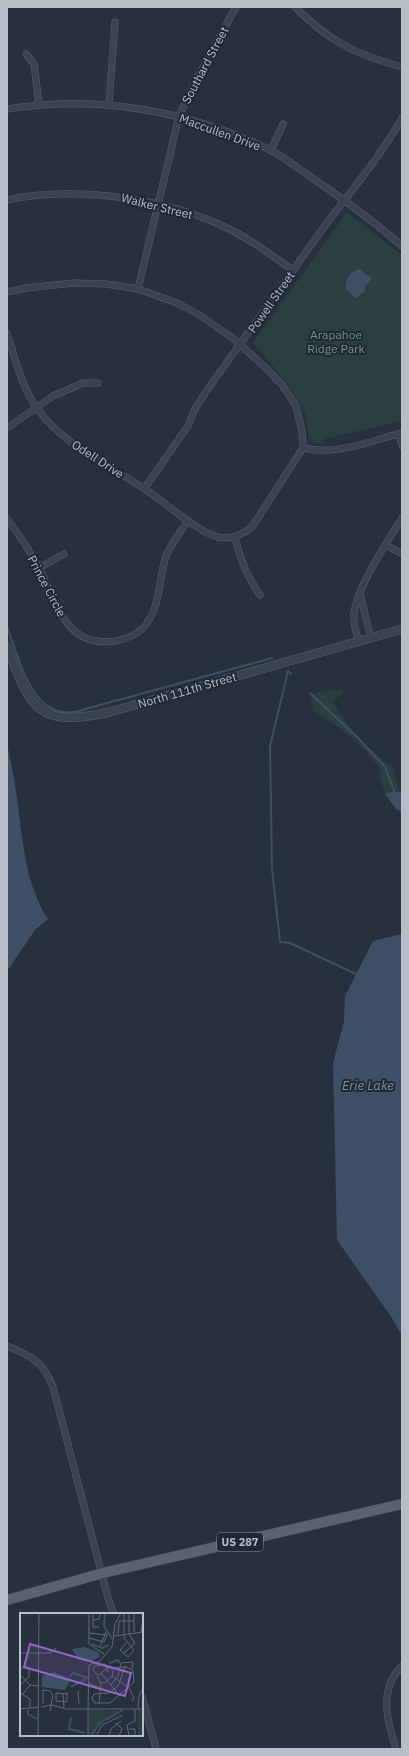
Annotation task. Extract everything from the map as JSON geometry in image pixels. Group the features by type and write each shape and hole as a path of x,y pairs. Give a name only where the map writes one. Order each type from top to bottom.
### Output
{"main road":[{"name":"US 287","path":"7,1600 103,1573 402,1504"}],"street":[{"name":"Southard Street","path":"138,289 178,116 196,78 236,7"},
{"path":"295,7 312,24 332,39 372,59 402,67"},
{"path":"109,104 115,22"},
{"path":"26,54 34,64 39,104"},
{"name":"Maccullen Drive","path":"7,108 39,104 109,104 178,116 235,135 271,150 345,200 402,246"},
{"name":"Powell Street","path":"144,489 188,426 195,409 205,393 293,270 370,168 391,138 402,118"},
{"path":"271,150 283,124"},
{"name":"Walker Street","path":"7,200 49,194 84,194 119,197 157,204 202,217 229,229 248,239 293,270"},
{"path":"7,292 34,287 74,283 106,284 138,289 178,303 198,314 241,344 272,375 296,406 302,431 303,448 252,527 244,533 234,537 240,559 249,580 260,595"},
{"name":"Odell Drive","path":"7,334 19,373 36,407 60,434 83,451 144,489 188,520 217,537 234,537"},
{"path":"7,428 53,396 71,387 83,383 98,383"},
{"path":"303,448 312,450 333,450 355,446 400,434 402,446"},
{"path":"359,641 354,620 355,607 367,576 402,518"},
{"name":"Prince Circle","path":"7,519 39,568 64,620 70,628 81,636 93,641 103,642 118,641 142,630 148,622 154,610 160,576 166,557 188,520"},
{"path":"386,545 402,554"},
{"path":"39,568 64,554"},
{"path":"360,594 371,638"},
{"name":"North 111th Street","path":"7,647 27,695 45,713 68,719 110,712 402,629"},
{"path":"7,1346 29,1356 40,1364 48,1374 53,1387 103,1573 108,1598 114,1613"},
{"path":"396,1749 391,1732 386,1694 395,1673 402,1666"},
{"path":"143,1700 156,1749"}],"green space":[{"name":"Arapahoe Ridge Park","path":"347,212 402,255 402,421 324,439 323,444 313,443 309,436 304,411 299,401 280,375 253,343"},
{"path":"341,689 344,692 333,701 338,710 359,738 393,767 400,792 394,791 385,794 379,775 382,771 367,752 351,737 313,711 311,701 312,696 319,692"}],"water":[{"path":"359,269 372,278 365,287 365,291 356,298 346,290 346,283 350,275"},
{"path":"7,743 25,857 33,889 48,919 35,930 7,971"},
{"path":"394,791 402,793 402,808 400,810 397,810 385,794"},
{"name":"Erie Lake","path":"402,934 402,1336 392,1318 337,1240 333,1063 344,1022 345,996 373,941"}],"waterway":[{"path":"7,627 19,661 30,685 44,704 62,712 80,711 272,658"},
{"path":"291,674 288,671 270,746 272,869 280,942 290,943 356,974"},
{"path":"310,693 359,739 385,767 395,793"},
{"path":"400,809 402,815"}]}
